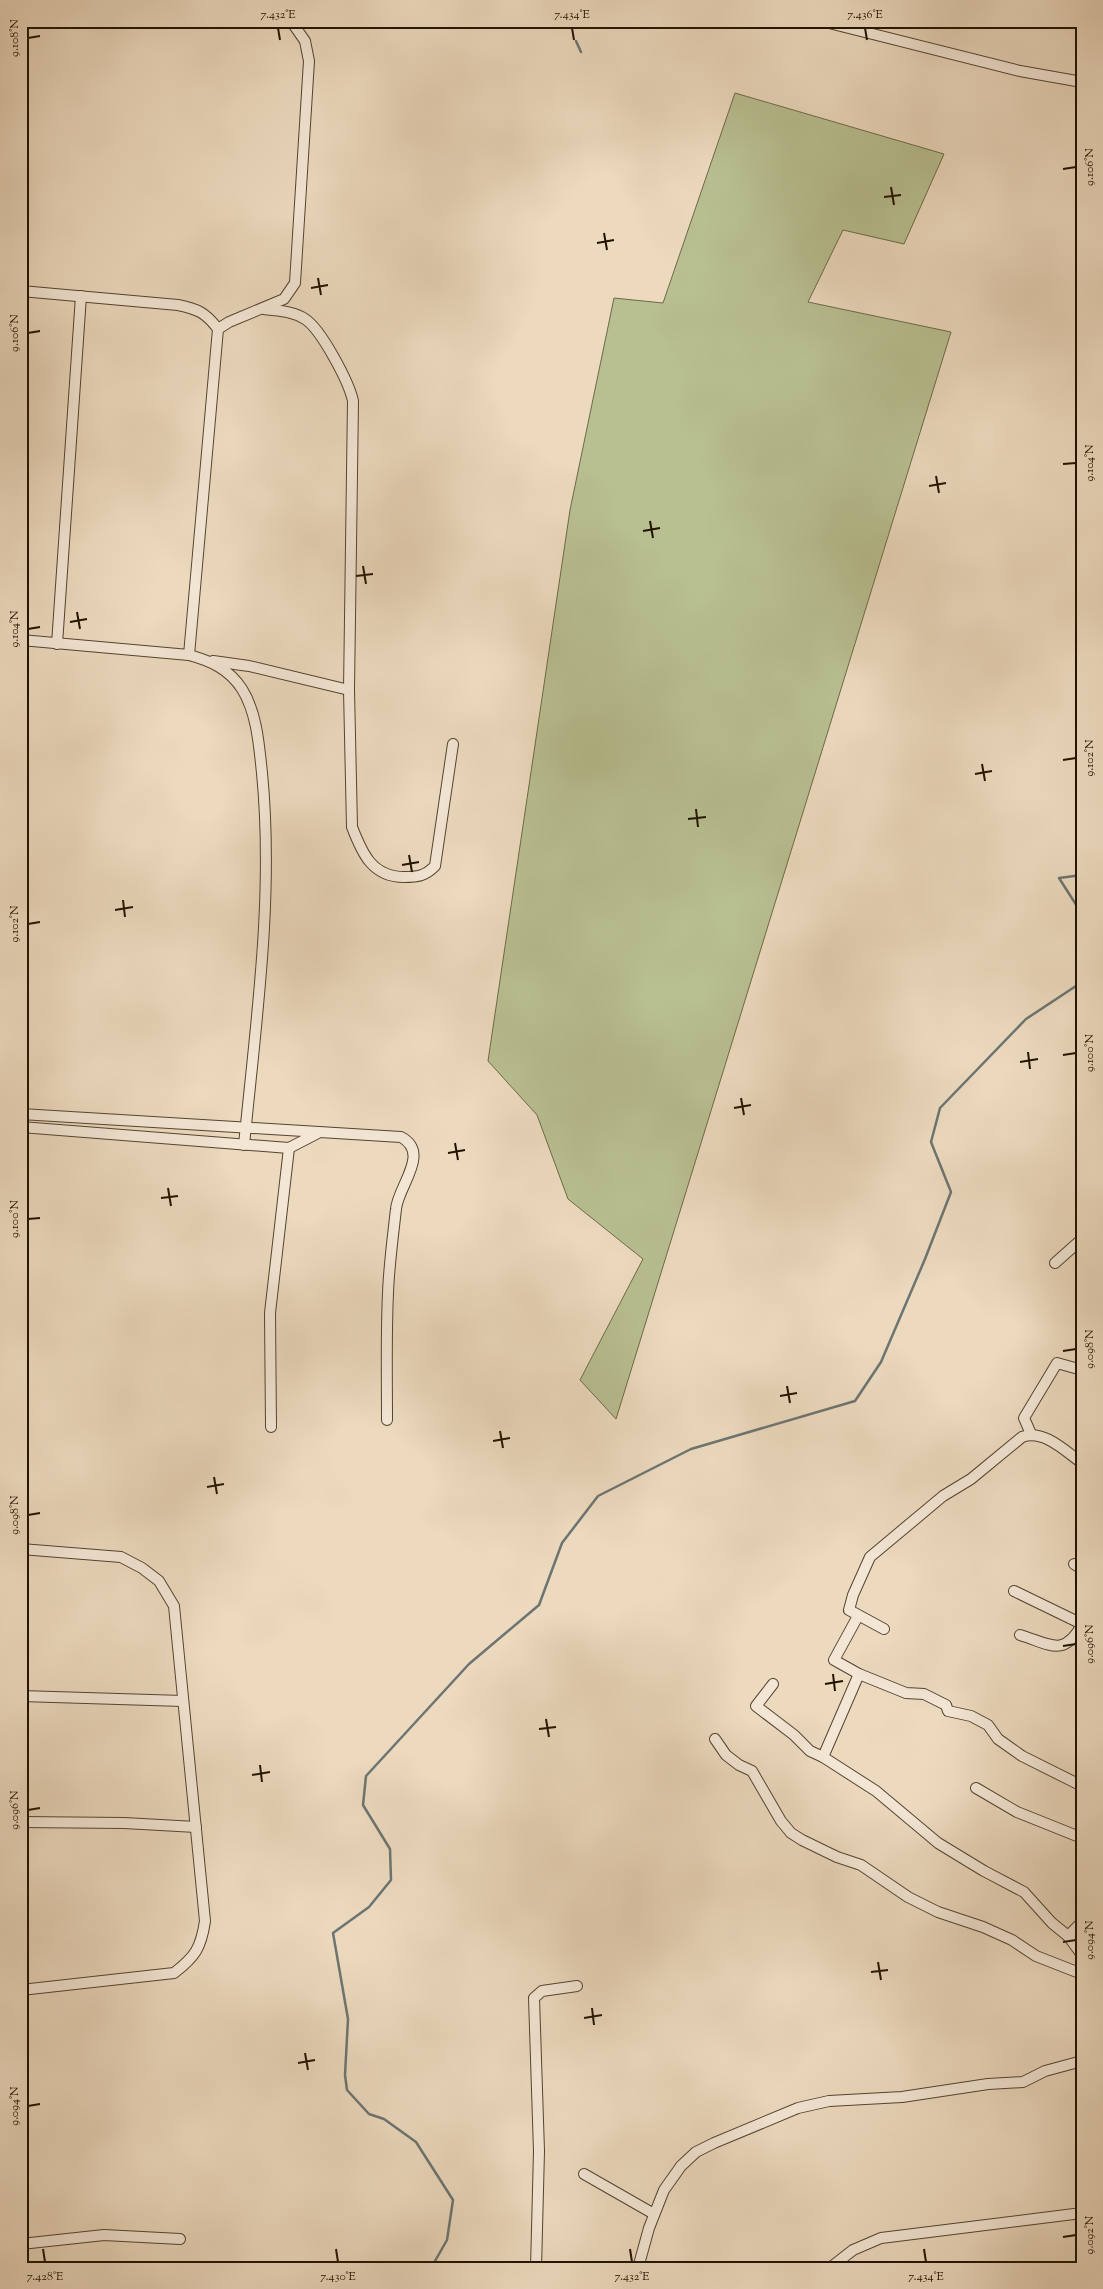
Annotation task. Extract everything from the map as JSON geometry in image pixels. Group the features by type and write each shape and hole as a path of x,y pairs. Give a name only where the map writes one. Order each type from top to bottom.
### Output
{"street":[{"path":"218,329 229,322 264,309 284,299 295,283 308,61 305,41 291,21"},
{"path":"821,21 1020,70 1082,82"},
{"path":"21,291 196,308 209,317 218,329 189,655"},
{"path":"57,644 81,296"},
{"path":"264,309 294,313 316,328 350,390 353,401 349,690 352,827 359,847 375,868 392,877 419,877 435,866 453,744"},
{"path":"21,640 189,655 211,661 249,666 349,690"},
{"path":"211,661 230,674 242,690 255,721 265,806 266,918 244,1144"},
{"path":"21,1114 245,1129 320,1132 402,1138 409,1142 414,1148 413,1168 397,1199 388,1291 387,1420"},
{"path":"21,1127 289,1148 320,1132"},
{"path":"271,1427 270,1313 289,1148"},
{"path":"1055,1262 1082,1239"},
{"path":"1031,1434 1024,1418 1057,1363 1082,1370"},
{"path":"884,1629 849,1610 853,1595 870,1557 943,1496 971,1479 1022,1437 1031,1434 1042,1436 1082,1463"},
{"path":"21,1549 121,1557 142,1568 159,1581 174,1606 205,1921 202,1942 191,1960 174,1973 21,1990"},
{"path":"1014,1591 1082,1625 1075,1637 1066,1645 1057,1646 1020,1635"},
{"path":"858,1616 834,1660 859,1674 906,1693 924,1694 946,1705 948,1711 971,1716 988,1724 998,1739 1022,1756 1082,1786"},
{"path":"823,1757 859,1674"},
{"path":"773,1684 756,1706 794,1735 810,1751 823,1757 876,1791 938,1842 984,1872 1024,1892 1068,1936 1082,1955"},
{"path":"21,1696 183,1701"},
{"path":"715,1738 726,1754 739,1765 752,1770 781,1821 791,1833 837,1856 861,1865 908,1897 938,1912 983,1927 1012,1940 1036,1956 1082,1974"},
{"path":"976,1788 1017,1812 1082,1838"},
{"path":"21,1822 124,1823 196,1827"},
{"path":"1068,1936 1082,1922"},
{"path":"536,2268 539,2151 534,1998 542,1991 577,1986"},
{"path":"638,2268 654,2214 664,2190 681,2166 696,2152 798,2108 829,2100 902,2097 988,2084 1023,2082 1045,2071 1082,2061"},
{"path":"584,2174 654,2214"},
{"path":"830,2268 853,2250 881,2238 1082,2213"},
{"path":"21,2244 104,2235 180,2239"}],"green space":[{"path":"735,93 944,154 904,244 843,230 808,302 951,332 616,1419 580,1380 643,1259 568,1199 537,1115 488,1061 570,510 614,298 663,303"}],"waterway":[{"path":"576,41 581,52"},
{"path":"1082,875 1059,878 1082,914"},
{"path":"431,2268 447,2240 453,2200 416,2142 384,2119 369,2114 347,2090 345,2075 348,2019 333,1933 369,1907 391,1880 390,1849 363,1805 366,1776 469,1664 539,1605 562,1543 598,1496 691,1449 855,1401 881,1362 951,1192 931,1142 940,1108 1026,1019 1082,982"}]}
